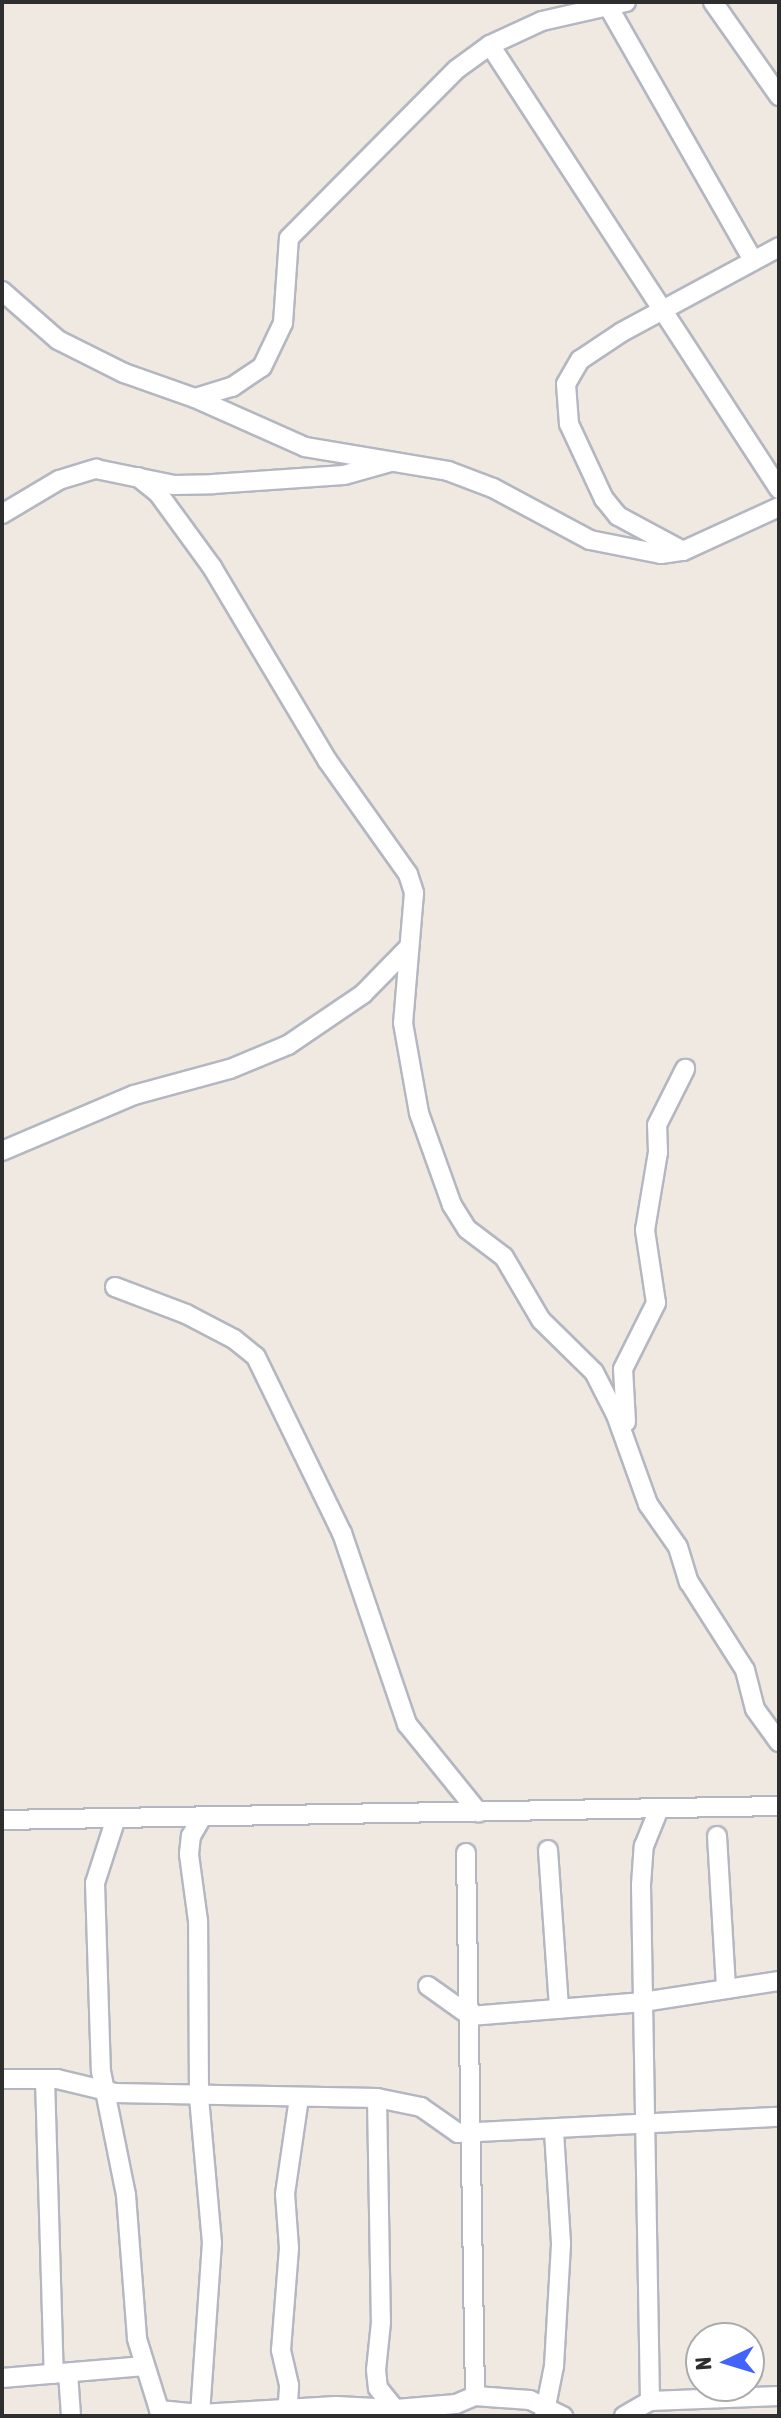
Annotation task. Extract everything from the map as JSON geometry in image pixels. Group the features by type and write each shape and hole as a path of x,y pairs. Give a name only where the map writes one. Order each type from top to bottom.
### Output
{"street":[{"path":"713,2 779,96"},
{"path":"195,398 252,374 275,347 288,291 289,238 300,223 346,186 457,69 490,45 542,21 617,4 753,260"},
{"path":"490,45 779,489"},
{"path":"683,551 618,516 604,499 563,399 580,360 779,247"},
{"path":"2,291 58,340 91,359 195,398 305,447 448,471 493,488 590,540 661,554 683,551 779,507"},
{"path":"2,514 81,471 138,477 174,485 213,484 344,475 392,462"},
{"path":"138,477 158,493 212,567 327,760 408,874 414,893 403,1023 419,1113 452,1205 467,1229 504,1257 541,1320 594,1372 628,1445 648,1504 673,1538 689,1582 745,1670 755,1709 779,1742"},
{"path":"2,1151 134,1095 230,1069 277,1050 363,994 409,947"},
{"path":"628,1445 623,1369 656,1303 645,1230 658,1152 657,1125 685,1069"},
{"path":"115,1287 186,1314 234,1339 256,1357 342,1533 407,1724 479,1813"},
{"path":"2,1820 779,1806"},
{"path":"650,2401 641,1885 644,1846 659,1809"},
{"path":"200,2414 212,2243 199,2096 200,1949 189,1854 191,1836 202,1817"},
{"path":"116,1818 95,1883 94,1975 104,2092 123,2176 135,2324 144,2366 160,2413 398,2412 456,2404 475,2396 552,2413 561,2243 554,2132"},
{"path":"717,1836 726,1989"},
{"path":"548,1850 559,2009"},
{"path":"466,1853 475,2396"},
{"path":"428,1986 469,2015 643,2002 779,1981"},
{"path":"2,2079 45,2079 104,2092 377,2098 421,2107 458,2133 471,2130 554,2132 647,2122 779,2117"},
{"path":"45,2079 61,2374 71,2416"},
{"path":"288,2413 281,2350 289,2248 285,2194 299,2098"},
{"path":"377,2098 381,2322 376,2370 378,2388 398,2412"},
{"path":"2,2378 144,2366"},
{"path":"624,2416 650,2401 724,2407 779,2396"}]}
